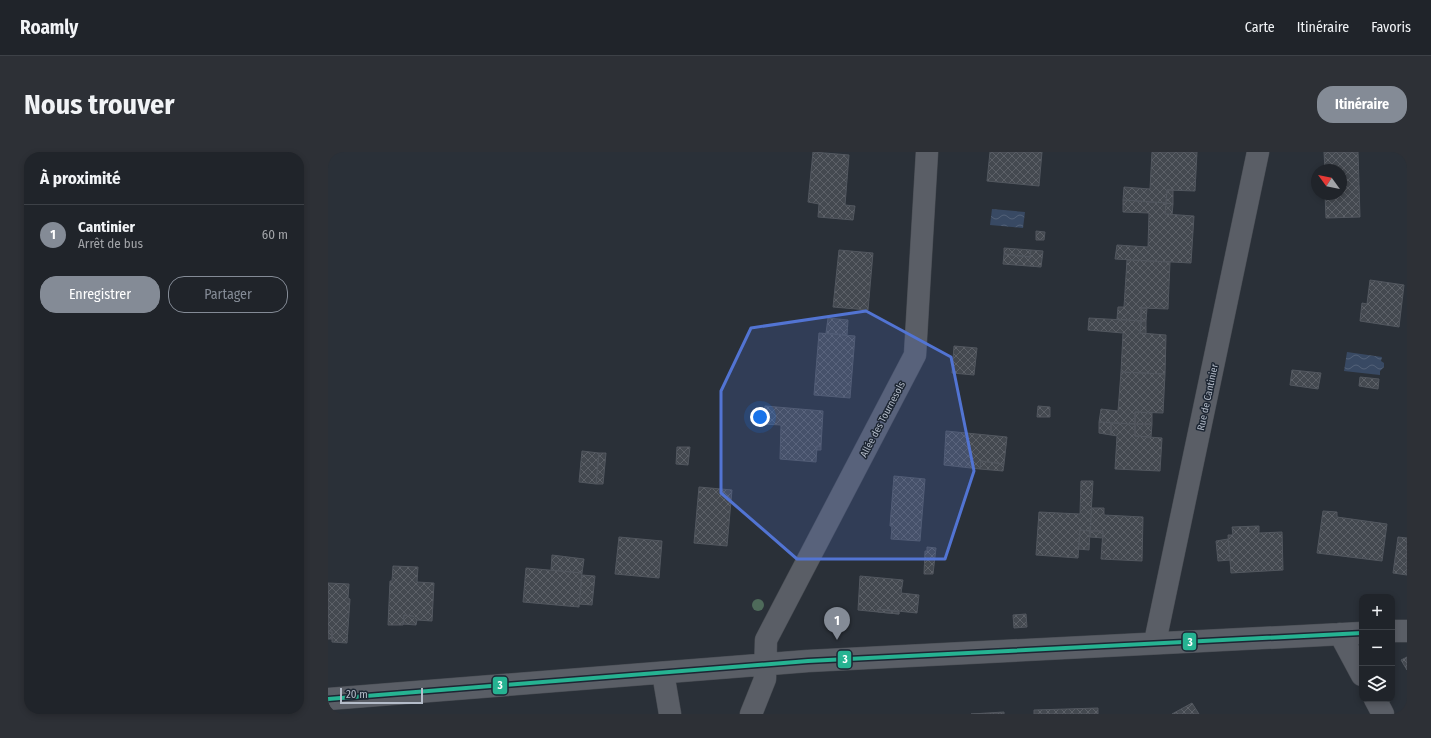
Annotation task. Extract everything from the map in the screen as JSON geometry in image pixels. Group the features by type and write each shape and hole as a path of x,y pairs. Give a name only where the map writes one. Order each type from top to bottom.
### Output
{"street":[{"name":"Allée des Tournesols","path":"750,714 765,679 764,665 766,640 916,355 927,152"},
{"name":"Rue de Cantinier","path":"1155,642 1258,152"},
{"path":"1395,631 1407,630"},
{"path":"328,699 764,665 808,660 1359,633"},
{"path":"1340,634 1359,669"},
{"path":"663,673 670,714"},
{"path":"1377,702 1383,714"}],"highlighted area":[{"path":"866,311 951,357 974,471 945,559 797,559 721,493 721,391 751,328"}],"water":[{"path":"992,209 1025,212 1023,228 990,225"},
{"path":"1347,352 1382,357 1381,361 1384,363 1384,367 1380,371 1380,375 1344,371"}],"building":[{"path":"813,152 849,155 845,205 855,206 853,220 818,217 819,204 808,202"},
{"path":"990,152 1042,152 1039,186 987,181"},
{"path":"1152,152 1197,152 1195,191 1167,190 1166,203 1123,200 1124,187 1150,189"},
{"path":"1324,152 1358,152 1360,217 1326,218 1325,200 1347,200 1347,164 1325,164"},
{"path":"1167,190 1173,190 1173,204 1166,203"},
{"path":"1123,200 1166,203 1165,214 1194,216 1191,263 1115,259 1117,245 1148,247 1149,213 1123,212"},
{"path":"1166,203 1173,204 1172,215 1165,214"},
{"path":"1036,231 1045,232 1044,240 1036,240"},
{"path":"1004,248 1031,250 1030,257 1004,254"},
{"path":"839,250 873,253 868,310 833,307"},
{"path":"1031,250 1043,251 1041,267 1003,264 1004,254 1030,257"},
{"path":"1127,260 1170,262 1168,309 1141,308 1141,321 1117,319 1118,307 1124,307"},
{"path":"1370,280 1404,285 1399,327 1360,321 1362,303 1367,304"},
{"path":"1141,308 1147,308 1146,321 1141,321"},
{"path":"828,318 848,320 847,335 826,333"},
{"path":"1089,318 1141,321 1140,333 1166,335 1165,374 1121,372 1123,333 1088,330"},
{"path":"1141,321 1146,321 1146,334 1140,333"},
{"path":"819,333 855,336 850,398 814,395"},
{"path":"954,346 977,348 974,375 952,373"},
{"path":"1292,370 1321,373 1318,389 1290,385"},
{"path":"1121,372 1165,374 1163,413 1135,412 1135,424 1099,422 1101,409 1118,411"},
{"path":"1360,377 1379,379 1378,389 1359,386"},
{"path":"765,406 823,411 821,446 817,446 816,462 780,459 781,425 763,424"},
{"path":"1038,406 1050,407 1050,417 1037,417"},
{"path":"1135,412 1152,413 1152,424 1135,424"},
{"path":"1099,422 1111,423 1111,435 1099,433"},
{"path":"1111,423 1135,424 1135,436 1162,438 1160,471 1115,469 1117,436 1111,435"},
{"path":"1135,424 1152,424 1151,437 1135,436"},
{"path":"946,431 1007,437 1004,464 981,461 980,469 944,465"},
{"path":"817,446 821,446 821,450 816,450"},
{"path":"677,447 690,447 688,465 676,464"},
{"path":"582,451 599,453 596,484 579,482"},
{"path":"599,453 606,453 603,484 596,484"},
{"path":"981,461 1004,464 1003,471 980,469"},
{"path":"894,476 925,479 920,541 891,539 892,526 890,526"},
{"path":"1081,481 1093,481 1090,531 1080,530 1078,558 1036,555 1039,512 1080,514"},
{"path":"699,487 732,490 727,546 694,543"},
{"path":"1092,508 1104,508 1104,515 1143,517 1142,561 1101,559 1103,531 1090,531"},
{"path":"1323,511 1337,512 1337,517 1387,524 1382,561 1317,553"},
{"path":"1259,526 1259,533 1282,532 1283,570 1231,573 1228,535 1233,535 1232,527"},
{"path":"1080,530 1090,531 1089,550 1078,549"},
{"path":"1090,531 1103,531 1103,538 1090,537"},
{"path":"619,537 662,541 659,578 615,574"},
{"path":"1398,537 1407,538 1407,575 1393,573"},
{"path":"1228,539 1230,560 1218,561 1216,541"},
{"path":"927,547 936,548 933,574 924,574 925,551 927,551"},
{"path":"552,555 584,559 582,573 551,570"},
{"path":"393,566 418,567 417,582 434,583 432,621 417,620 413,616 404,615 403,625 388,625 390,581 392,581"},
{"path":"526,568 582,573 579,607 523,602"},
{"path":"582,575 595,576 592,605 579,604"},
{"path":"860,576 903,580 901,593 919,595 917,613 878,609 878,612 858,610"},
{"path":"328,583 349,584 348,598 350,599 347,643 332,642 332,631 328,631"},
{"path":"878,609 899,612 899,614 878,612"},
{"path":"878,609 899,612 899,614 878,612"},
{"path":"1026,614 1027,627 1014,628 1013,615"},
{"path":"404,615 413,616 417,620 416,625 403,624"},
{"path":"328,631 332,631 332,639 328,639"},
{"path":"1407,657 1407,670 1401,660"},
{"path":"1192,703 1199,714 1172,714"},
{"path":"1098,708 1098,714 1034,714 1034,710"},
{"path":"1004,712 1004,714 971,714"}],"transit line":[{"name":"3","path":"328,699 808,661 1359,633"}],"place":[{"name":"Cantinier","path":"837,640"}]}
